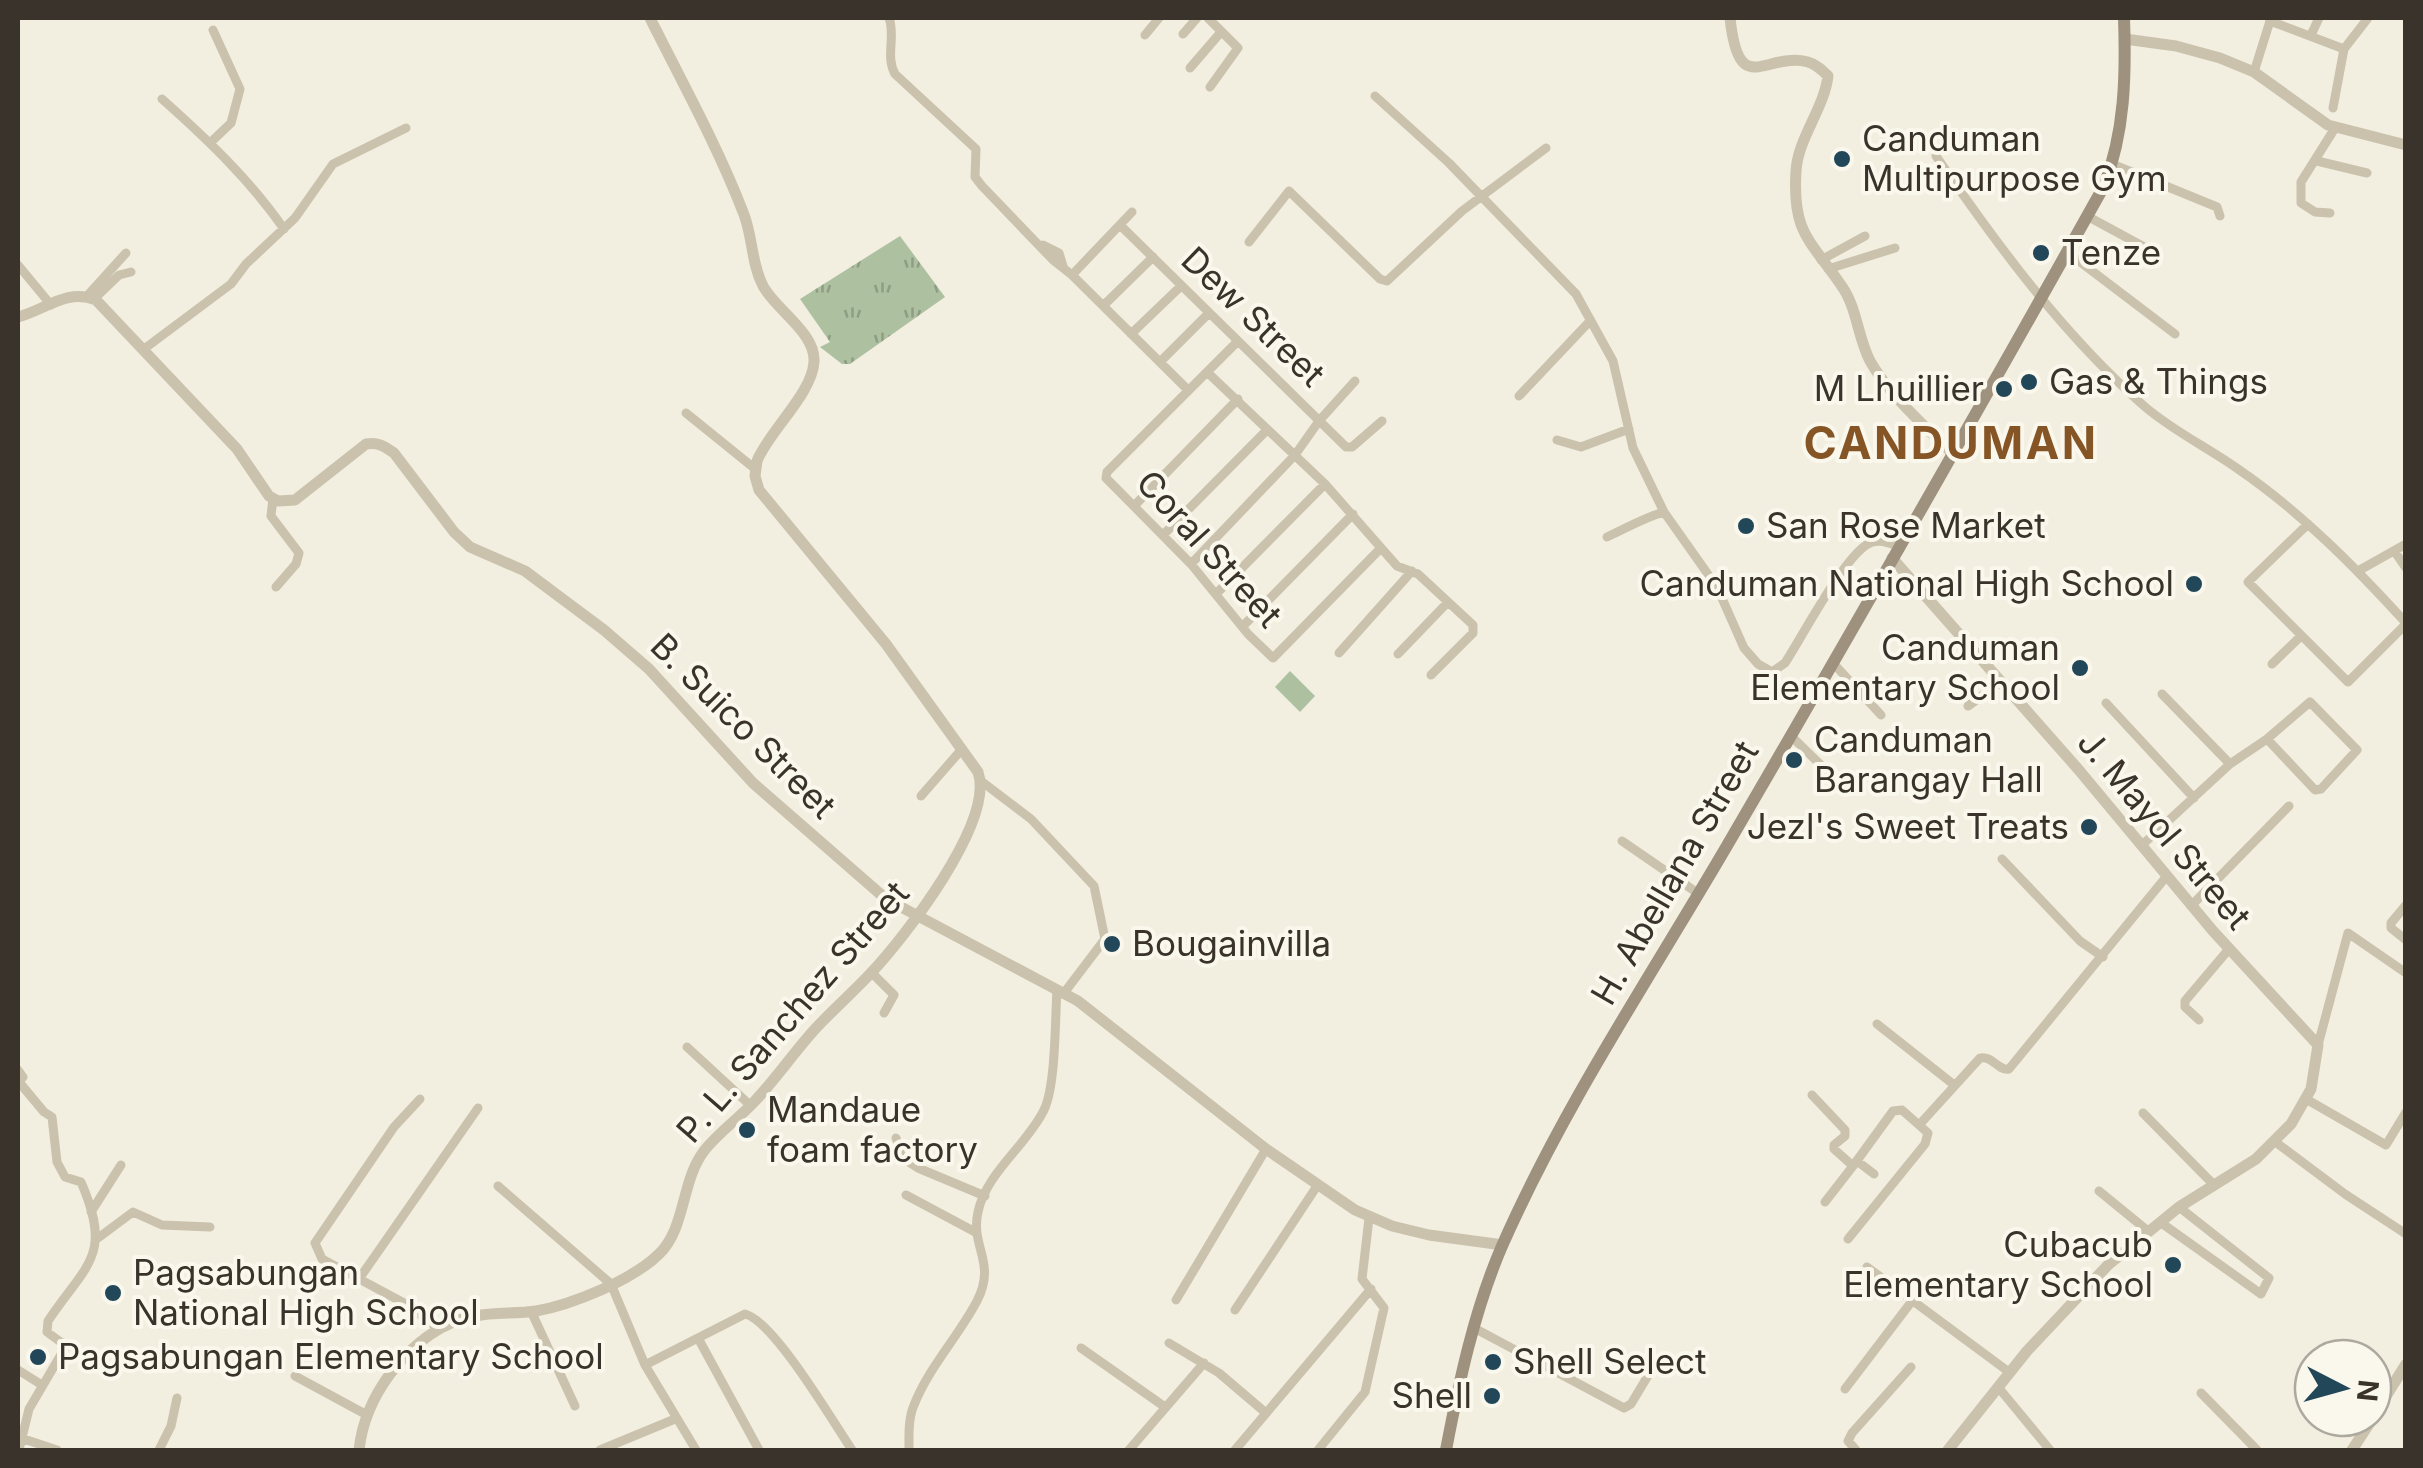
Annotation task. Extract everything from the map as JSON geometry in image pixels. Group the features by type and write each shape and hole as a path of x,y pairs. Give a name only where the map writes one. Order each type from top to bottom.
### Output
{"main road":[{"name":"H. Abellana Street","path":"1446,1450 1474,1328 1503,1245 1558,1132 1832,663 2067,252 2112,164 2120,135 2124,18"}],"street":[{"path":"650,18 684,80 743,211 755,268 765,290 804,336 813,353 811,375 761,451 754,468 756,484 886,644 981,781 1030,819 1094,886 1106,939 1061,991 1044,1110 984,1196 977,1214 977,1234 987,1267 986,1280 978,1300 914,1405 908,1450"},
{"path":"889,18 890,64 895,74 976,149 976,177 1040,244 1059,253 1063,266 1188,390 1238,341"},
{"path":"1146,35 1159,18"},
{"path":"1183,34 1197,18"},
{"path":"1208,18 1238,48 1210,87"},
{"path":"1730,18 1736,52 1746,64 1758,68 1802,61 1814,64 1828,76 1824,98 1796,171 1799,226 1845,291 1873,364 1894,394 1952,453"},
{"path":"2311,35 2319,18"},
{"path":"2332,108 2344,48 2368,18"},
{"path":"2254,72 2269,19 2344,48"},
{"path":"211,142 231,122 240,88 213,30"},
{"path":"1190,68 1221,32"},
{"path":"2125,39 2176,46 2220,58 2254,72 2335,128 2406,145"},
{"path":"1375,96 1576,294 1612,361 1634,448 1664,512 1717,587 1744,648 1758,664 1772,672 1785,663 1860,550 1875,541 1895,552"},
{"path":"162,99 211,142 284,229"},
{"path":"144,349 231,284 246,264 284,229 333,164 406,128"},
{"path":"2330,213 2315,212 2301,203 2301,182 2335,128"},
{"path":"1249,242 1289,190 1380,279 1387,281 1480,197 1546,148"},
{"path":"1936,156 2039,299 2148,409 2186,438 2238,469 2308,524 2406,623 2348,682 2248,582 2308,524"},
{"path":"2317,160 2367,173"},
{"path":"2112,164 2218,207 2220,216"},
{"path":"1072,274 1132,212"},
{"path":"2087,216 2146,248"},
{"name":"Dew Street","path":"1121,226 1346,447 1352,447 1382,421"},
{"path":"1825,264 1866,236"},
{"path":"1825,264 1894,248"},
{"path":"2067,252 2174,334"},
{"path":"91,298 126,253"},
{"path":"1104,306 1152,258"},
{"path":"18,265 51,305"},
{"path":"18,317 62,298 91,298 119,275 130,272"},
{"path":"1132,334 1182,286"},
{"path":"91,298 238,449 273,498 271,516 299,553 296,564 276,586"},
{"path":"1160,362 1209,313"},
{"path":"1519,396 1590,321"},
{"path":"1207,372 1325,484 1396,566 1412,571 1476,628 1432,675"},
{"path":"1191,564 1296,455 1319,420 1355,381"},
{"name":"Coral Street","path":"1188,390 1105,475 1191,564 1273,658 1380,549"},
{"path":"1136,505 1238,399"},
{"path":"686,413 754,468"},
{"path":"1557,440 1581,447 1629,429"},
{"path":"1163,535 1268,430"},
{"name":"B. Suico Street","path":"273,498 294,500 366,444 376,442 394,453 448,524 470,546 524,572 604,630 649,669 754,783 886,899 1061,991 1099,1016 1266,1149 1369,1218 1429,1235 1503,1245"},
{"path":"1217,594 1325,484"},
{"path":"1607,537 1626,529 1635,520 1664,512"},
{"path":"1242,626 1354,514"},
{"path":"2358,572 2406,544"},
{"name":"J. Mayol Street","path":"1895,552 2166,877 2318,1046"},
{"path":"2395,552 2406,568"},
{"path":"1340,653 1412,571"},
{"path":"1398,654 1448,602"},
{"path":"2272,664 2301,636"},
{"path":"1832,663 1881,715"},
{"path":"1968,706 2000,682"},
{"path":"2162,694 2230,764"},
{"path":"2141,846 2230,764 2310,702 2357,750 2321,790 2315,790 2266,739"},
{"path":"2106,704 2194,798"},
{"path":"1790,736 1828,772"},
{"path":"921,796 962,749"},
{"name":"P. L. Sanchez Street","path":"359,1450 366,1415 380,1388 403,1358 438,1330 474,1316 531,1312 583,1297 647,1264 666,1246 698,1160 711,1142 751,1106 815,1029 872,972 918,917 970,826 979,802 981,781"},
{"path":"2192,906 2290,806"},
{"path":"1622,842 1699,894"},
{"path":"2002,859 2080,941 2102,957"},
{"path":"1920,1124 1984,1056 2003,1069 2009,1068 2166,877"},
{"path":"2406,906 2392,923 2396,934 2406,940"},
{"path":"1948,1450 2009,1372 2108,1265 2179,1206 2256,1159 2306,1100 2348,933 2406,973"},
{"path":"2199,1020 2185,1001 2229,949"},
{"path":"872,972 894,996 884,1013"},
{"path":"1877,1024 1954,1084"},
{"path":"688,1047 751,1106"},
{"path":"18,1070 23,1077 19,1082 52,1117 57,1162 65,1177 81,1182 98,1238 92,1258 48,1321 47,1332 66,1346 29,1409 19,1450"},
{"path":"1812,1095 1845,1130 1845,1136 1834,1149 1874,1174"},
{"path":"420,1099 394,1126 314,1243 322,1259 404,1303 438,1330"},
{"path":"2306,1100 2386,1146 2406,1112"},
{"path":"359,1279 478,1108"},
{"path":"1826,1202 1893,1112 1902,1110 1928,1133 1925,1144 1848,1239"},
{"path":"2142,1113 2214,1185"},
{"path":"896,1138 904,1159 984,1196"},
{"path":"2274,1141 2406,1234"},
{"path":"1176,1300 1266,1149"},
{"path":"91,1212 121,1165"},
{"path":"498,1186 610,1284 645,1364 696,1450"},
{"path":"1235,1310 1317,1186"},
{"path":"2099,1190 2148,1231"},
{"path":"906,1195 977,1234"},
{"path":"2160,1222 2261,1294 2269,1278 2179,1206"},
{"path":"98,1238 133,1212 162,1224 210,1228"},
{"path":"1318,1450 1365,1392 1384,1308 1362,1279 1369,1218"},
{"path":"1867,1267 2009,1372"},
{"path":"1236,1450 1371,1289"},
{"path":"1845,1390 1912,1301"},
{"path":"531,1312 575,1406"},
{"path":"645,1364 746,1314 763,1323 852,1450"},
{"path":"1474,1328 1624,1408 1631,1404 1655,1364"},
{"path":"698,1338 760,1450"},
{"path":"1169,1343 1204,1363 1266,1413"},
{"path":"1081,1348 1164,1408"},
{"path":"1129,1450 1204,1363"},
{"path":"1856,1450 1848,1441 1852,1433 1911,1368"},
{"path":"18,1370 42,1385"},
{"path":"295,1376 366,1415"},
{"path":"1998,1387 2050,1450"},
{"path":"2201,1394 2256,1450"},
{"path":"159,1450 171,1426 177,1398"},
{"path":"600,1450 674,1418"},
{"path":"24,1439 56,1450"}],"green space":[{"path":"900,236 945,297 850,364 842,364 820,347 830,342 800,299"},
{"path":"1290,671 1315,696 1300,712 1275,687"}],"place":[{"name":"Canduman Multipurpose Gym","path":"1842,159"},
{"name":"Tenze","path":"2041,253"},
{"name":"Gas & Things","path":"2029,382"},
{"name":"M Lhuillier","path":"2004,389"},
{"name":"San Rose Market","path":"1746,526"},
{"name":"Canduman National High School","path":"2194,584"},
{"name":"Canduman Elementary School","path":"2080,668"},
{"name":"Canduman Barangay Hall","path":"1794,760"},
{"name":"Jezl's Sweet Treats","path":"2089,827"},
{"name":"Bougainvilla","path":"1112,944"},
{"name":"Mandaue foam factory","path":"747,1130"},
{"name":"Cubacub Elementary School","path":"2173,1265"},
{"name":"Pagsabungan National High School","path":"113,1293"},
{"name":"Pagsabungan Elementary School","path":"38,1357"},
{"name":"Shell Select","path":"1493,1362"},
{"name":"Shell","path":"1492,1396"}],"district":[{"name":"CANDUMAN","path":"1951,443"}]}
